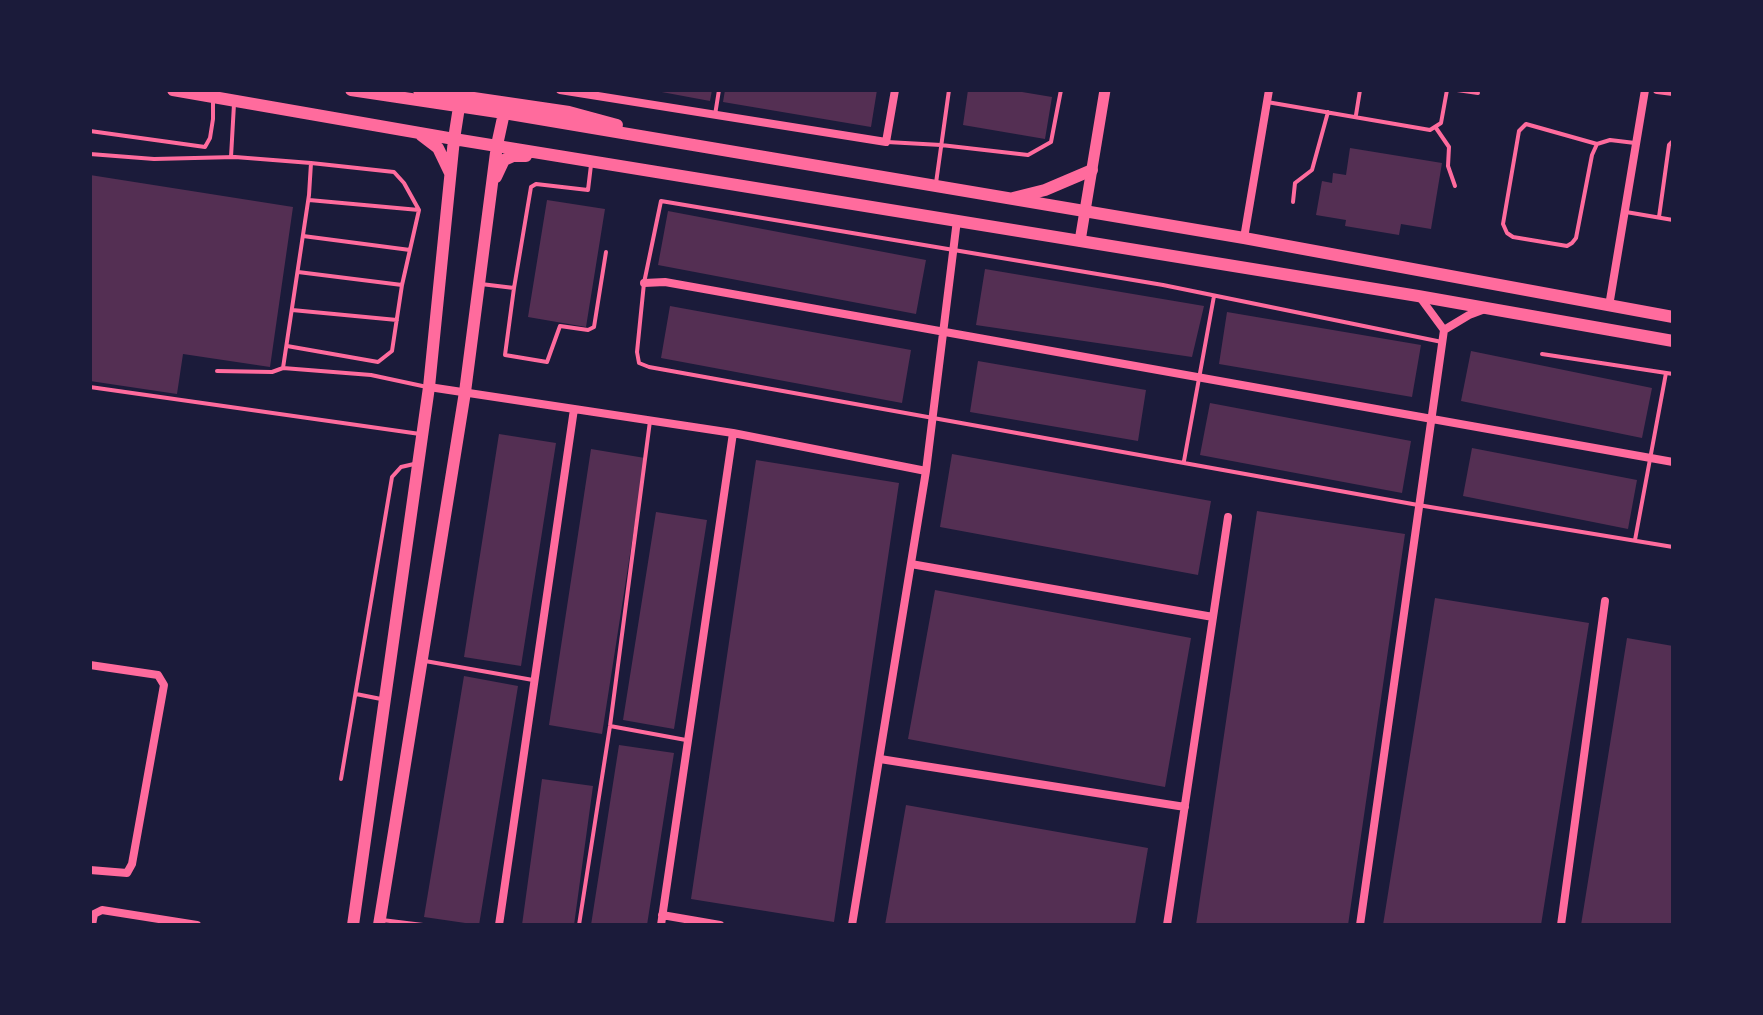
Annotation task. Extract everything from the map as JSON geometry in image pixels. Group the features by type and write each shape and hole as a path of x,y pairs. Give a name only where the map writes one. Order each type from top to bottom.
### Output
{"main road":[{"path":"173,90 1673,341"},
{"path":"351,90 1244,238 1673,317"},
{"path":"419,90 569,112 691,145"},
{"path":"353,925 423,434 459,107"},
{"path":"379,922 465,392 497,145 504,113"},
{"path":"416,132 438,148 451,176"},
{"path":"490,196 504,160 513,156 557,155"},
{"path":"1010,199 1045,190 1092,170"}],"street":[{"path":"560,90 597,93 886,142 895,90"},
{"path":"1080,241 1105,90"},
{"path":"1244,238 1269,90"},
{"path":"1609,306 1645,90"},
{"path":"1657,90 1673,92"},
{"path":"852,925 926,471 957,220"},
{"path":"644,283 665,282 1673,462"},
{"path":"1360,925 1444,330 1418,296"},
{"path":"1444,330 1485,309"},
{"path":"429,387 733,433 926,471"},
{"path":"499,925 574,409"},
{"path":"720,925 662,920 733,433"},
{"path":"1167,925 1228,517"},
{"path":"911,564 1213,617"},
{"path":"1561,925 1605,601"},
{"path":"90,665 158,675 164,685 132,864 127,873 90,870"},
{"path":"880,759 1185,807"},
{"path":"92,925 94,914 102,910 197,925"}],"lane":[{"path":"715,115 719,90"},
{"path":"935,186 949,90"},
{"path":"886,142 1028,155 1051,142 1061,90"},
{"path":"1356,117 1360,90"},
{"path":"1267,102 1430,130 1441,123 1447,90"},
{"path":"1457,90 1478,93"},
{"path":"90,131 205,147 210,138 213,97"},
{"path":"231,157 234,100"},
{"path":"1293,202 1295,183 1312,170 1328,112"},
{"path":"1597,144 1592,155 1576,238 1572,243 1567,246 1513,237 1507,233 1503,224 1519,131 1526,124 1597,144 1610,140 1637,143"},
{"path":"1436,128 1449,147 1448,166 1455,186"},
{"path":"1659,217 1669,145 1673,141"},
{"path":"90,154 154,159 231,157 394,172 419,210 402,285 392,351 378,362 287,346"},
{"path":"592,160 588,190 536,184 531,187 505,355 547,362 560,326 588,330 594,327 606,252"},
{"path":"283,368 311,163"},
{"path":"308,200 419,210"},
{"path":"1442,342 1214,296 661,201 644,283 637,352 639,363 649,367 1418,505 1673,547"},
{"path":"1626,212 1673,220"},
{"path":"303,236 410,250"},
{"path":"298,272 402,285"},
{"path":"479,284 514,288"},
{"path":"1184,461 1214,296"},
{"path":"292,310 397,320"},
{"path":"1542,354 1673,374"},
{"path":"217,371 272,372 283,368 371,375 429,387"},
{"path":"1635,540 1666,373"},
{"path":"90,387 423,434"},
{"path":"579,925 610,726 650,421"},
{"path":"341,779 392,477 401,467 418,463"},
{"path":"421,661 533,680"},
{"path":"356,694 385,700"},
{"path":"610,726 688,740"},
{"path":"379,922 423,925"}],"building":[{"path":"651,90 712,90 710,101"},
{"path":"725,90 877,90 871,127 723,102"},
{"path":"968,90 1010,90 1052,97 1045,139 963,125"},
{"path":"1350,148 1442,163 1431,229 1401,224 1399,235 1345,226 1346,220 1316,215 1322,181 1332,183 1333,173 1346,175"},
{"path":"90,175 293,207 270,367 183,354 177,394 90,381"},
{"path":"547,200 605,209 586,327 528,317"},
{"path":"668,211 926,260 916,314 658,265"},
{"path":"985,269 1204,306 1192,357 976,325"},
{"path":"670,306 911,350 902,403 661,358"},
{"path":"1227,312 1421,345 1412,397 1219,364"},
{"path":"1471,351 1652,388 1642,438 1461,401"},
{"path":"978,361 1146,390 1138,441 970,412"},
{"path":"1210,403 1411,441 1402,493 1200,455"},
{"path":"499,434 556,443 521,666 464,657"},
{"path":"1472,448 1637,480 1628,529 1463,496"},
{"path":"591,449 645,458 602,734 549,725"},
{"path":"952,454 1211,501 1198,575 940,527"},
{"path":"756,460 899,483 834,922 691,899"},
{"path":"1257,511 1405,534 1348,925 1196,925"},
{"path":"656,512 707,520 674,729 623,720"},
{"path":"935,590 1191,638 1165,787 908,739"},
{"path":"1435,598 1589,623 1541,925 1383,925"},
{"path":"1627,638 1673,646 1673,925 1581,925"},
{"path":"464,676 518,686 479,925 424,917"},
{"path":"619,745 674,753 647,925 591,925"},
{"path":"542,779 593,786 574,925 522,925"},
{"path":"906,805 1148,848 1135,925 885,925"}]}
